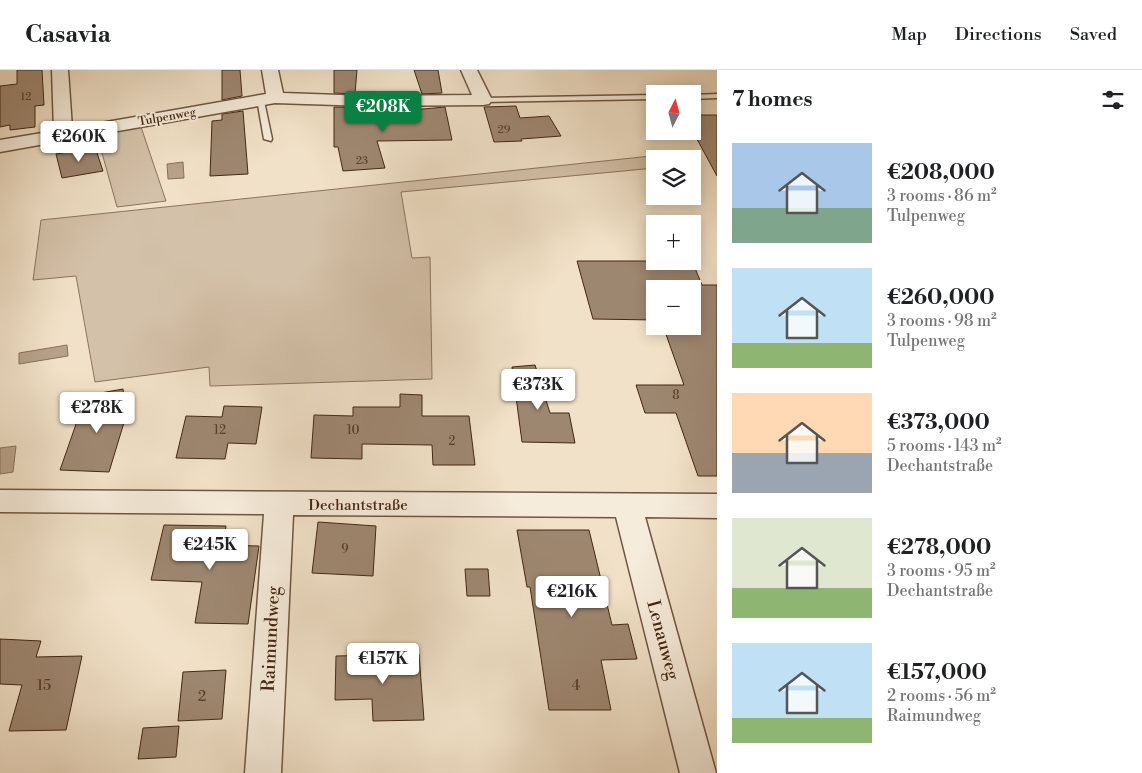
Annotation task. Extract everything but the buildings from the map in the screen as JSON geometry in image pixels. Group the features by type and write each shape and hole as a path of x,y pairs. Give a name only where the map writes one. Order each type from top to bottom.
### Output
{"street":[{"path":"60,70 63,135"},
{"path":"268,99 270,70"},
{"path":"469,70 483,100"},
{"name":"Tulpenweg","path":"0,146 268,99 368,101 483,100"},
{"name":"Dechantstraße","path":"0,501 717,506"},
{"name":"Raimundweg","path":"263,773 279,504"},
{"name":"Lenauweg","path":"628,506 698,773"}],"lane":[{"path":"701,97 717,96"},
{"path":"483,100 646,97"},
{"path":"268,99 268,139"}],"shaded area":[{"path":"141,127 166,201 117,207 97,135"},
{"path":"646,157 646,169 401,192 412,258 430,257 432,379 210,386 209,367 95,382 76,276 33,280 41,220"},
{"path":"183,162 184,178 168,179 167,164"},
{"path":"67,345 68,356 19,364 19,353"},
{"path":"16,446 13,472 0,474 0,448"}]}
